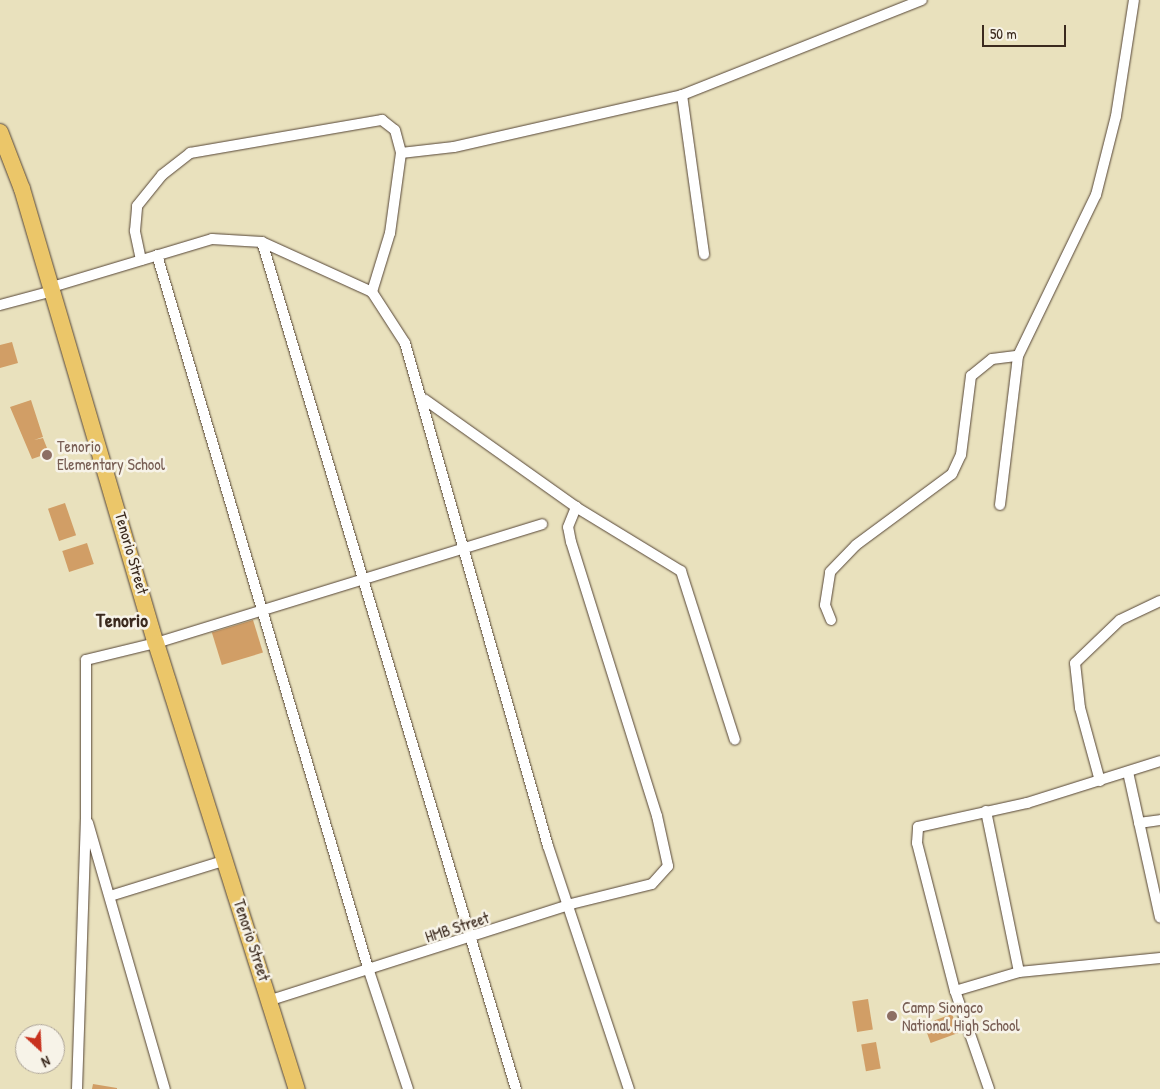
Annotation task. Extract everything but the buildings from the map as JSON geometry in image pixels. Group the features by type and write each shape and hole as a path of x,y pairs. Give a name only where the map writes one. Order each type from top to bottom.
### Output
{"main road":[{"name":"Tenorio Street","path":"0,132 52,289 156,643 271,1000 297,1089"}],"street":[{"path":"401,153 454,147 682,95 922,0"},
{"path":"1000,504 1018,356 1096,195 1116,116 1134,0"},
{"path":"682,95 704,254"},
{"path":"141,260 134,231 137,206 162,175 190,154 250,146 373,120 395,130 401,153 390,233 372,292"},
{"path":"0,305 212,239 262,242 372,292 405,343 424,399 461,549 548,846 571,904 629,1089"},
{"path":"262,242 473,938 516,1089"},
{"path":"156,255 263,609 369,971 408,1089"},
{"path":"830,620 825,596 830,572 856,545 952,474 961,455 972,376 992,358 1018,356"},
{"path":"424,399 576,507 680,571 735,740"},
{"name":"HMB Street","path":"271,1000 473,938 571,904 652,884 666,872 668,858 571,542 568,527 576,507"},
{"path":"77,1089 86,818 84,663 94,655 156,643 542,524"},
{"path":"1100,781 1080,708 1075,663 1120,620 1160,601"},
{"path":"989,1089 955,990 917,830 926,822 986,811 1100,781 1160,761"},
{"path":"1128,772 1160,918"},
{"path":"986,811 1019,972"},
{"path":"86,818 165,1089"},
{"path":"1139,823 1160,820"},
{"path":"110,896 226,860"},
{"path":"955,990 1019,972 1160,958"}],"place":[{"name":"Tenorio Elementary School","path":"47,455"},
{"name":"Camp Siongco National High School","path":"892,1016"}],"district":[{"name":"Tenorio","path":"122,621"}]}
